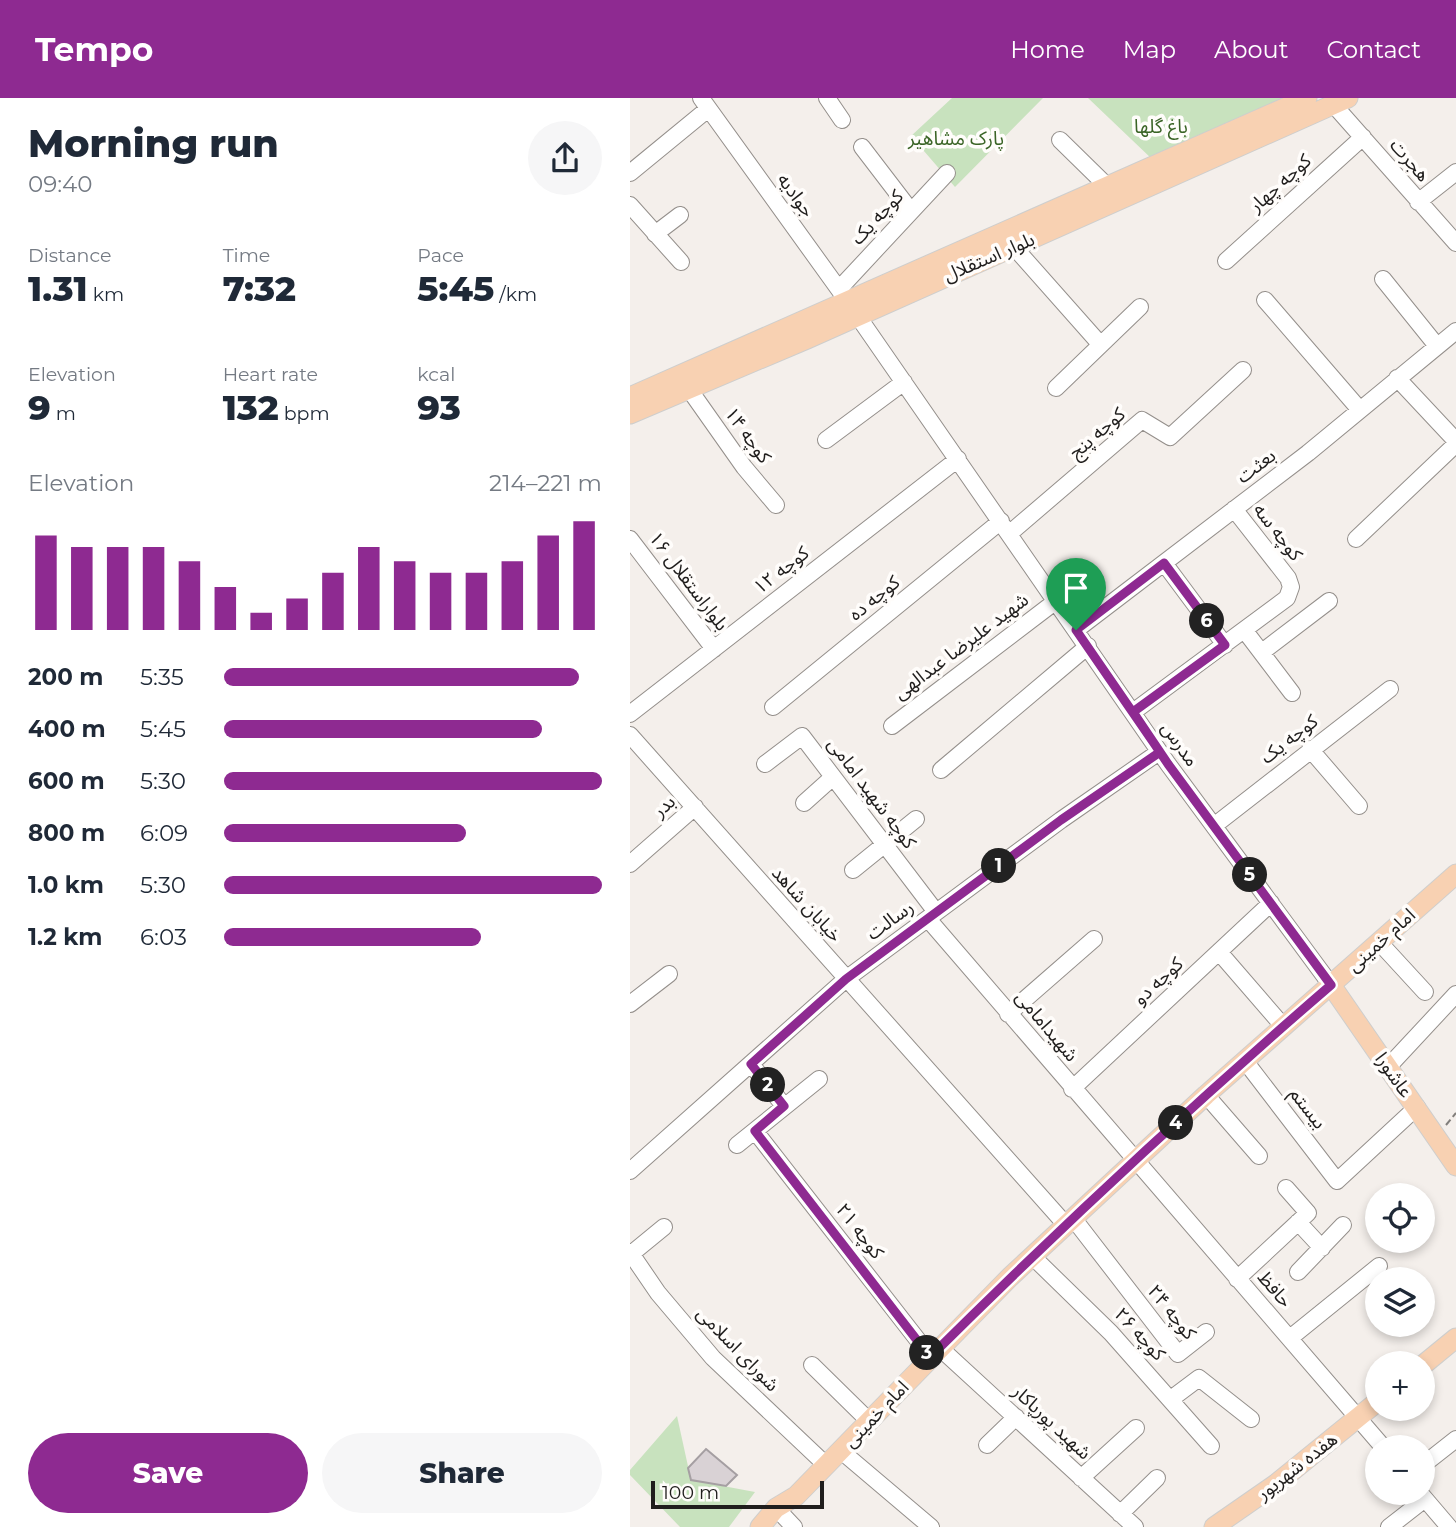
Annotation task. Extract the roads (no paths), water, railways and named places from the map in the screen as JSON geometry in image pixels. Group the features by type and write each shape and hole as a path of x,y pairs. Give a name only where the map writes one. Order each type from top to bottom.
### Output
{"main road":[{"name":"بلوار استقلال","path":"630,397 1307,98"},
{"name":"بلوار استقلال","path":"630,414 689,389 848,302 965,268 1337,100"},
{"name":"امام خمینی","path":"760,1527 776,1508 796,1496 935,1353 1069,1221 1206,1095 1456,874"},
{"name":"عاشورا","path":"1331,985 1456,1166"},
{"path":"1435,1355 1456,1338"},
{"name":"هفده شهریور","path":"1214,1527 1276,1484 1365,1411"}],"street":[{"path":"827,98 842,120"},
{"path":"965,268 1337,100"},
{"name":"هجرت","path":"1337,100 1363,137 1456,243"},
{"path":"630,173 704,103"},
{"name":"جوادیه","path":"704,103 848,302"},
{"name":"کوچه چهار","path":"1226,261 1363,137"},
{"path":"1060,141 1108,187"},
{"path":"862,147 911,211"},
{"path":"1418,202 1456,172"},
{"name":"کوچه یک","path":"848,302 911,211 947,173"},
{"path":"630,205 681,262"},
{"path":"655,234 680,215"},
{"path":"1014,247 1100,344"},
{"path":"1384,279 1437,346"},
{"path":"1265,300 1360,410"},
{"name":"مدرس","path":"848,302 1160,752 1331,985"},
{"path":"1056,388 1140,307"},
{"name":"بعثت","path":"1076,630 1360,410 1456,331"},
{"name":"کوچه پنج","path":"1005,527 1142,420 1170,437 1243,370"},
{"path":"1356,538 1456,443 1397,379"},
{"path":"826,440 904,382"},
{"name":"کوچه ۱۴","path":"689,389 744,467 776,505"},
{"name":"کوچه ۱۲","path":"630,714 958,459"},
{"name":"کوچه سه","path":"1133,712 1287,598 1291,587 1288,578 1234,509"},
{"name":"کوچه ده","path":"773,707 1005,527"},
{"name":"بلواراستقلال ۱۶","path":"630,539 714,649"},
{"path":"1164,563 1225,645"},
{"name":"شهید علیرضا عبدالهی","path":"892,726 1056,601"},
{"path":"1262,652 1329,601"},
{"path":"1245,631 1292,693"},
{"path":"941,770 1088,646"},
{"name":"کوچه یک","path":"1215,825 1390,688"},
{"name":"خیابان شاهد","path":"630,735 846,979 1069,1221"},
{"name":"کوچه شهید امامی","path":"765,764 802,736 885,845 932,916"},
{"path":"1310,749 1359,806"},
{"name":"رسالت","path":"630,1171 846,979 1160,752"},
{"path":"804,803 834,777"},
{"name":"بدر","path":"630,864 695,807"},
{"path":"852,870 916,819"},
{"name":"کوچه دو","path":"1072,1089 1271,903"},
{"name":"شهیدامامی","path":"932,916 1009,1014 1134,1161"},
{"path":"1009,1014 1094,939"},
{"path":"1379,942 1425,992"},
{"path":"1219,952 1283,1026"},
{"path":"630,1003 669,974"},
{"path":"1388,1067 1456,994"},
{"name":"بیستم","path":"1245,1061 1337,1181 1417,1108"},
{"path":"751,1064 784,1106"},
{"path":"737,1145 819,1079"},
{"path":"1206,1095 1259,1156"},
{"name":"کوچه ۲۱","path":"755,1131 935,1353"},
{"name":"حافظ","path":"1134,1161 1373,1435"},
{"path":"1237,1279 1308,1213 1286,1188"},
{"name":"کوچه ۲۴","path":"1069,1221 1178,1354 1206,1332"},
{"path":"1298,1222 1322,1248"},
{"path":"1298,1272 1343,1225"},
{"path":"631,1253 664,1227"},
{"name":"شورای اسلامی","path":"631,1253 658,1293 713,1358 826,1465"},
{"name":"کوچه ۲۶","path":"1032,1256 1111,1333 1211,1446"},
{"path":"1290,1339 1379,1266"},
{"name":"شهید پورپاکار","path":"935,1353 1016,1417 1135,1527"},
{"path":"812,1365 869,1421"},
{"path":"1171,1399 1199,1378 1251,1419"},
{"path":"988,1445 1016,1417"},
{"path":"1081,1478 1136,1428"},
{"path":"1435,1456 1456,1439"},
{"path":"840,1450 931,1527"},
{"path":"1120,1514 1157,1478"},
{"path":"1389,1527 1413,1505"},
{"path":"1430,1505 1448,1527 1456,1520"},
{"path":"776,1508 794,1527"}],"park label":[{"name":"باغ گلها","path":"1161,126"},
{"name":"پارک مشاهیر","path":"956,138"}]}
